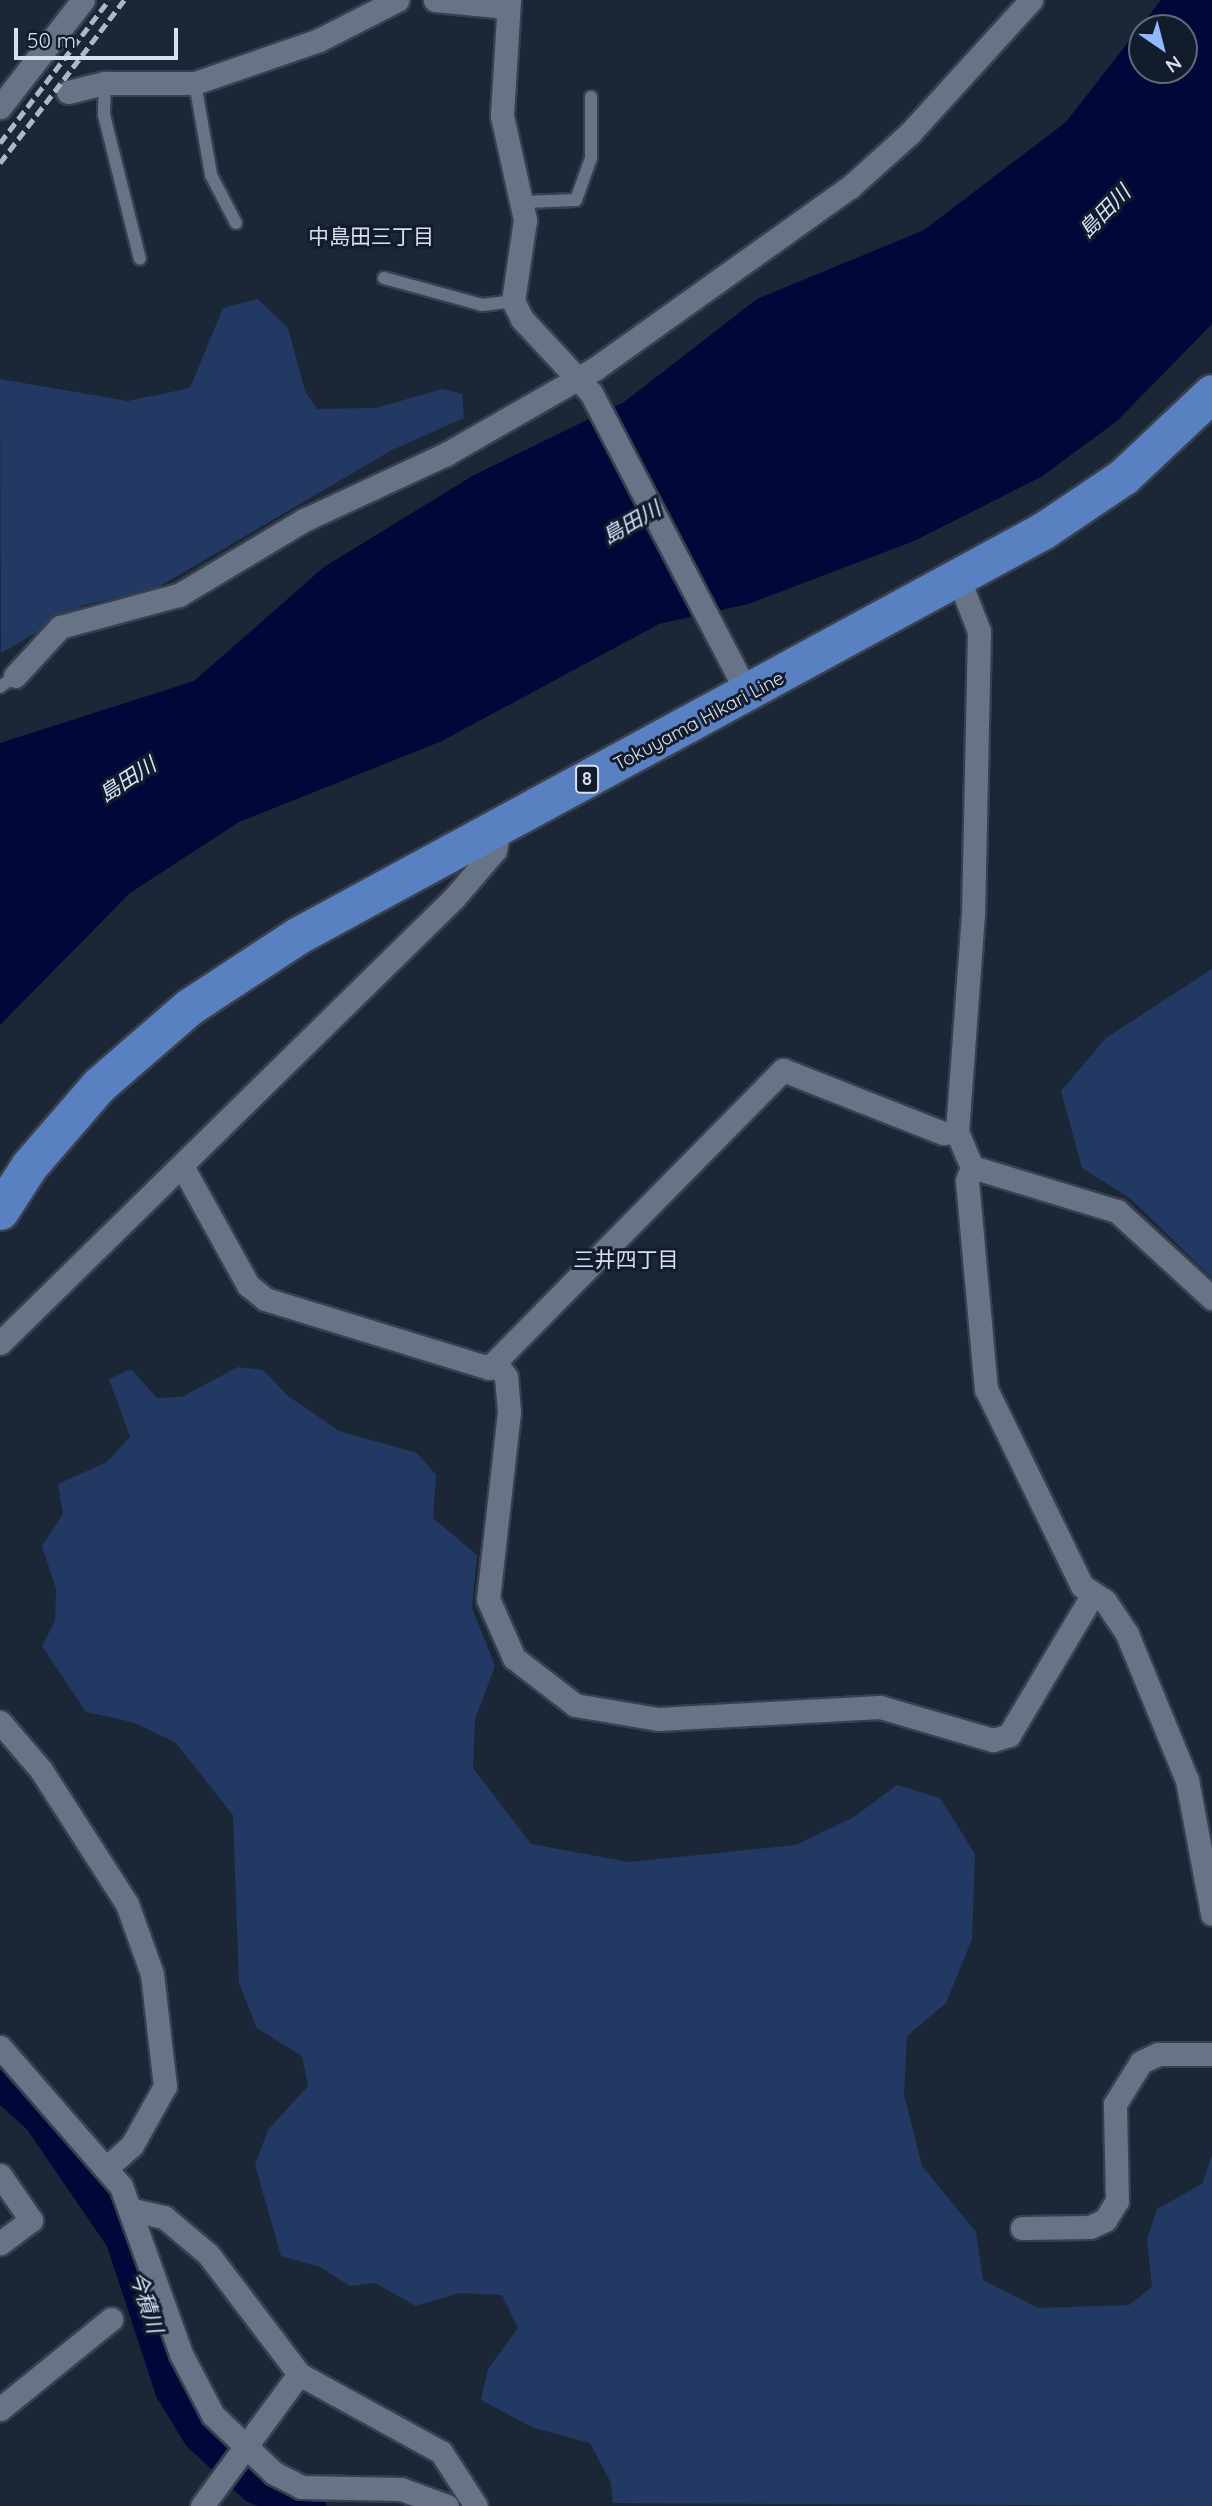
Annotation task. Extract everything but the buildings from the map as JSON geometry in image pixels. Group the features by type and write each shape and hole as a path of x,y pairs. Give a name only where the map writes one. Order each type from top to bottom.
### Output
{"main road":[{"name":"Tokuyama Hikari Line","path":"0,1211 29,1166 99,1085 189,1007 297,936 959,580 1123,477 1212,393"}],"street":[{"path":"0,107 82,0"},
{"path":"68,92 106,83 195,83 319,40 397,0"},
{"path":"435,0 508,3 502,116 525,202 513,300 522,319 585,385 748,695"},
{"path":"8,681 60,627 179,595 304,520 585,385 850,187 910,133 1031,0"},
{"path":"959,580 979,631 973,915 957,1132 972,1167 967,1181 986,1389 1092,1597 1105,1601 1127,1634 1187,1780 1212,1914"},
{"path":"0,1343 454,898 495,850 500,825"},
{"path":"497,1364 783,1070 943,1133 957,1132"},
{"path":"182,1166 248,1285 265,1299 297,1313 402,1338 457,1361 497,1364"},
{"path":"972,1167 1117,1211 1212,1298"},
{"path":"497,1364 506,1377 509,1412 488,1599 495,1628 514,1658 575,1705 658,1718 880,1707 993,1740 1009,1735 1092,1597"},
{"path":"0,1722 41,1770 127,1904 152,1973 165,2087 132,2145 109,2165"},
{"path":"0,2047 109,2165 133,2210 192,2382 244,2446 301,2487 401,2489 447,2506"},
{"path":"1022,2228 1090,2227 1105,2221 1117,2201 1115,2104 1141,2062 1158,2054 1212,2054"},
{"path":"0,2175 31,2220 0,2243"},
{"path":"133,2210 164,2217 208,2255 299,2374 441,2452 476,2506"},
{"path":"0,2409 111,2319"},
{"path":"202,2506 299,2374"}],"lane":[{"path":"106,83 104,116 140,260"},
{"path":"195,83 211,175 236,223"},
{"path":"525,202 576,200 591,158 591,97"},
{"path":"384,278 482,305 513,300"}],"shaded area":[{"path":"258,299 288,328 305,391 317,409 376,408 442,389 462,394 464,418 392,450 153,590 84,605 1,653 0,379 128,401 190,388 223,308"},
{"path":"1212,969 1212,1278 1131,1199 1082,1168 1061,1091 1106,1038"},
{"path":"238,1367 263,1370 288,1396 339,1431 417,1453 436,1475 433,1518 477,1555 472,1608 495,1666 475,1719 473,1768 531,1844 629,1862 796,1845 854,1817 897,1785 940,1798 975,1854 972,1939 946,2003 907,2036 904,2095 922,2166 976,2232 983,2280 1038,2308 1129,2305 1152,2287 1147,2239 1157,2209 1202,2184 1212,2155 1212,2506 613,2503 611,2483 590,2443 534,2428 481,2400 488,2369 518,2328 502,2295 459,2293 416,2306 375,2283 350,2286 320,2267 281,2256 255,2165 268,2130 308,2086 302,2056 257,2028 239,1983 233,1815 175,1742 132,1722 86,1712 42,1646 55,1621 56,1589 42,1546 63,1514 58,1484 107,1462 130,1437 109,1379 131,1369 157,1398 182,1397"}],"water":[{"name":"島田川","path":"1161,0 1212,0 1212,324 1117,421 1041,477 914,541 748,604 659,624 442,741 239,822 130,893 0,1025 0,743 194,681 324,567 474,475 624,402 757,299 924,230 1066,122 1128,42 1128,84 1198,84 1198,14 1150,14"}],"waterway":[{"name":"今積川","path":"0,2078 42,2116 125,2237 175,2389 202,2433 257,2484 306,2506"}],"railway":[{"path":"0,143 109,0"},
{"path":"0,163 124,0"}],"district":[{"name":"中島田三丁目","path":"371,236"},
{"name":"三井四丁目","path":"626,1259"}]}
